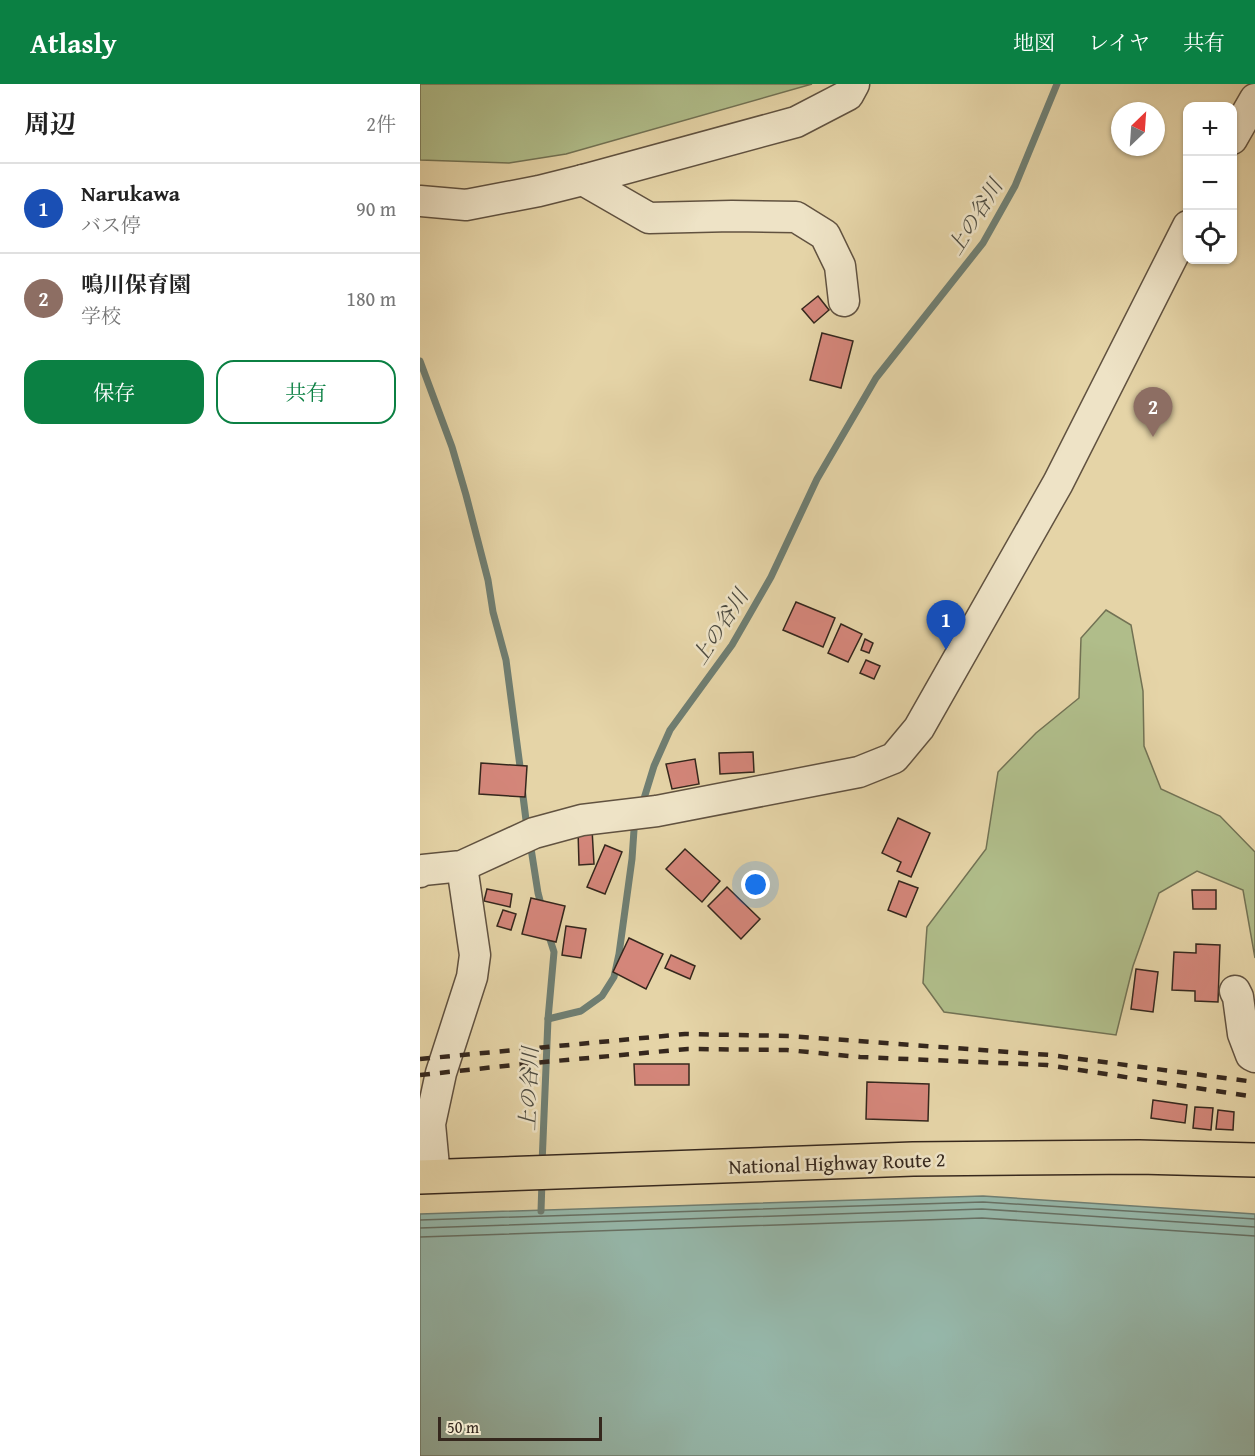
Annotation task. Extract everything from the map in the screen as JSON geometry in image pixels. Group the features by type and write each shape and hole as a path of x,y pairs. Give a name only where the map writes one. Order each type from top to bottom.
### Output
{"highway":[{"name":"National Highway Route 2","path":"428,1177 914,1159 1140,1157 1255,1160"}],"street":[{"path":"420,201 466,205 583,180 796,122 848,95 854,84"},
{"path":"1237,132 1255,99"},
{"path":"583,180 649,219 732,216 796,217 825,235 840,266 844,301"},
{"path":"420,872 462,866 534,833 582,820 657,811 859,772 894,758 919,728 1058,483 1183,235"},
{"path":"428,1177 430,1124 441,1072 472,977 475,955 462,866"},
{"path":"1235,991 1238,997 1243,1034 1251,1055 1255,1057"}],"green space":[{"path":"420,84 812,84 566,154 509,163 420,160"},
{"path":"1106,610 1131,625 1143,691 1144,746 1161,789 1220,816 1255,852 1255,958 1243,890 1197,871 1159,893 1133,966 1116,1035 944,1012 923,983 927,927 986,849 998,772 1036,733 1079,698 1081,638"}],"water":[{"path":"983,1196 1255,1214 1255,1456 420,1456 420,1214"}],"building":[{"path":"818,296 829,310 814,323 802,309"},
{"path":"822,333 853,341 841,388 810,380"},
{"path":"796,602 835,618 823,647 783,630"},
{"path":"841,624 862,634 848,662 828,653"},
{"path":"865,639 873,643 869,653 861,650"},
{"path":"866,660 880,666 874,679 860,673"},
{"path":"753,752 754,772 720,774 719,753"},
{"path":"695,759 699,784 672,789 666,764"},
{"path":"481,763 527,766 525,797 479,794"},
{"path":"898,818 930,833 911,877 897,871 901,862 882,853"},
{"path":"592,829 594,864 579,865 578,830"},
{"path":"605,845 622,852 605,894 587,887"},
{"path":"685,849 720,881 702,902 666,869"},
{"path":"899,881 918,888 906,917 888,910"},
{"path":"727,887 760,919 741,939 708,906"},
{"path":"487,889 512,894 510,907 484,901"},
{"path":"1192,890 1216,890 1216,909 1193,909"},
{"path":"531,898 565,906 556,942 522,934"},
{"path":"503,910 516,914 511,930 497,926"},
{"path":"566,926 586,929 581,958 562,955"},
{"path":"629,938 663,954 646,989 613,972"},
{"path":"1196,944 1220,945 1218,1002 1195,1001 1195,991 1172,990 1174,952 1196,953"},
{"path":"671,955 695,966 690,979 665,968"},
{"path":"1136,969 1158,972 1153,1012 1131,1009"},
{"path":"634,1064 689,1064 689,1085 635,1085"},
{"path":"867,1082 929,1084 928,1121 866,1119"},
{"path":"1153,1100 1187,1105 1185,1123 1151,1118"},
{"path":"1195,1107 1213,1108 1211,1130 1193,1128"},
{"path":"1218,1110 1234,1112 1233,1130 1216,1129"}],"waterway":[{"name":"上の谷川","path":"642,805 654,766 670,730 732,645 771,577 817,479 876,378 983,243 1015,186 1057,84"},
{"path":"420,361 452,447 488,580 493,612 506,660 521,774"},
{"path":"522,788 527,828"},
{"name":"上の谷川","path":"548,1019 581,1011 602,996 614,977 637,821"},
{"path":"530,842 542,908"},
{"name":"上の谷川","path":"542,1164 548,1019 554,952 548,933"},
{"name":"上の谷川","path":"541,1211 542,1181"}],"railway":[{"path":"420,1059 685,1034 789,1036 1050,1055 1255,1082"},
{"path":"420,1075 688,1049 787,1050 860,1057 1047,1065 1255,1097"}],"place":[{"name":"鳴川保育園","path":"1153,437"},
{"name":"Narukawa","path":"946,650"}]}
